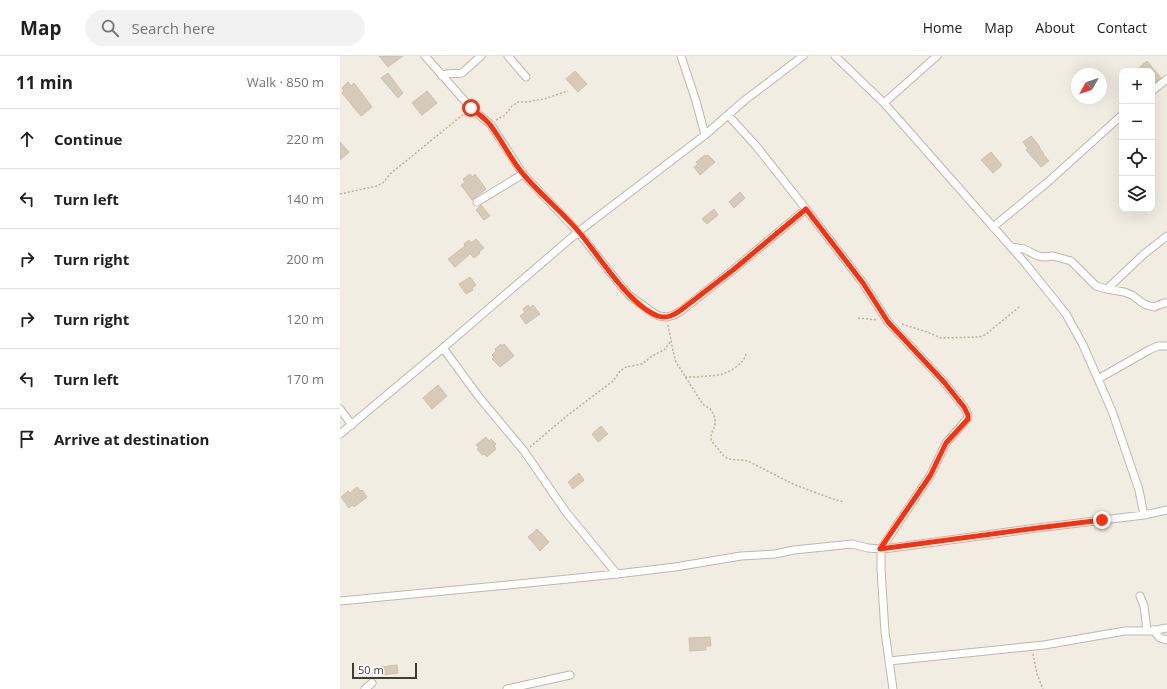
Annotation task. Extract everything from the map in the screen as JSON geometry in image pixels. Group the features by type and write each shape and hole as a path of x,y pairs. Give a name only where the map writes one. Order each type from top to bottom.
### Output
{"street":[{"path":"425,56 471,108 491,125 523,174 578,232 630,296 659,316 667,317 674,315 681,310 733,270 806,209"},
{"path":"442,76 447,73 460,73 481,56"},
{"path":"508,56 526,77"},
{"path":"681,56 696,101 705,135"},
{"path":"340,434 578,232 705,135 745,100 803,56"},
{"path":"835,56 884,103 1025,263 1066,314 1083,345 1112,411 1140,490 1144,515"},
{"path":"884,103 937,56"},
{"path":"1155,88 1167,78"},
{"path":"728,115 757,147 806,209 863,283 888,322 944,382 964,407 968,417 946,443 930,476 880,549 885,632 893,689"},
{"path":"992,227 1049,181 1119,118"},
{"path":"477,202 523,174"},
{"path":"1107,289 1144,254 1167,236"},
{"path":"1011,247 1024,249 1038,256 1053,256 1071,261 1096,286 1124,292 1132,295 1144,304 1154,307 1167,303"},
{"path":"1098,379 1158,346 1167,346"},
{"path":"443,348 479,397 524,451 566,512 617,574"},
{"path":"340,409 352,424"},
{"path":"340,601 617,574 675,567 741,556 775,554 794,550 852,544 880,549 1144,515 1167,510"},
{"path":"1140,596 1150,631 1160,638 1167,640"},
{"path":"889,661 1033,646 1125,631 1150,631 1167,628"},
{"path":"507,689 570,675"},
{"path":"365,689 372,683"}],"path":[{"path":"491,125 505,115 512,106 518,102 544,99 568,91"},
{"path":"340,194 364,190 384,182 390,174 471,108"},
{"path":"858,318 911,326 941,338 979,337 985,335 1019,307"},
{"path":"667,317 676,362 704,405 712,410 716,425 711,439 723,455 727,458 748,461 795,485 844,502"},
{"path":"524,451 610,384 622,369 642,364 652,356 664,350 671,341"},
{"path":"685,377 724,374 743,362 746,354"},
{"path":"1033,646 1035,663 1043,689"}],"building":[{"path":"379,56 403,56 388,67"},
{"path":"1147,61 1153,68 1139,68"},
{"path":"575,71 587,84 578,92 566,79"},
{"path":"1155,71 1161,78 1155,83"},
{"path":"388,73 403,93 398,98 381,78"},
{"path":"348,82 351,86 354,83 372,107 361,116 342,93 344,91 342,88"},
{"path":"427,91 437,103 422,115 412,103"},
{"path":"1031,136 1049,161 1041,167 1026,150 1028,149 1023,142"},
{"path":"340,142 349,152 340,160"},
{"path":"991,152 1002,165 993,173 981,160"},
{"path":"705,155 708,155 715,162 700,175 694,167 698,164 696,162"},
{"path":"470,174 472,177 475,174 486,189 472,200 461,185 465,182 463,179"},
{"path":"740,192 745,198 734,208 729,202"},
{"path":"481,205 490,216 484,220 476,210"},
{"path":"714,209 718,215 707,224 702,219"},
{"path":"476,239 484,248 474,258 470,254 455,267 448,259 465,246 464,244 469,240 471,243"},
{"path":"470,277 476,285 472,288 473,290 466,294 459,284"},
{"path":"528,305 530,308 533,305 540,314 526,324 520,316 525,312 523,309"},
{"path":"501,344 502,346 504,344 514,356 500,367 492,359 494,357 492,355 496,351 495,349"},
{"path":"438,385 447,396 432,409 423,398"},
{"path":"601,426 608,434 598,442 592,434"},
{"path":"486,437 489,441 491,439 496,444 494,446 496,449 487,457 484,454 482,455 477,449 479,448 476,445"},
{"path":"579,473 584,480 573,489 568,482"},
{"path":"357,487 361,491 362,490 367,497 354,507 352,505 349,508 341,497 348,491 350,493"},
{"path":"537,529 549,542 540,551 528,537"},
{"path":"710,637 711,646 706,646 706,650 690,651 689,638"},
{"path":"397,665 398,673 382,675 381,667"}],"route":[{"path":"471,108 491,125 523,174 578,232 630,296 659,316 667,317 674,315 681,310 733,270 806,209 863,283 888,322 944,382 964,407 968,415 968,419 946,443 930,476 880,549 1102,520"}]}
